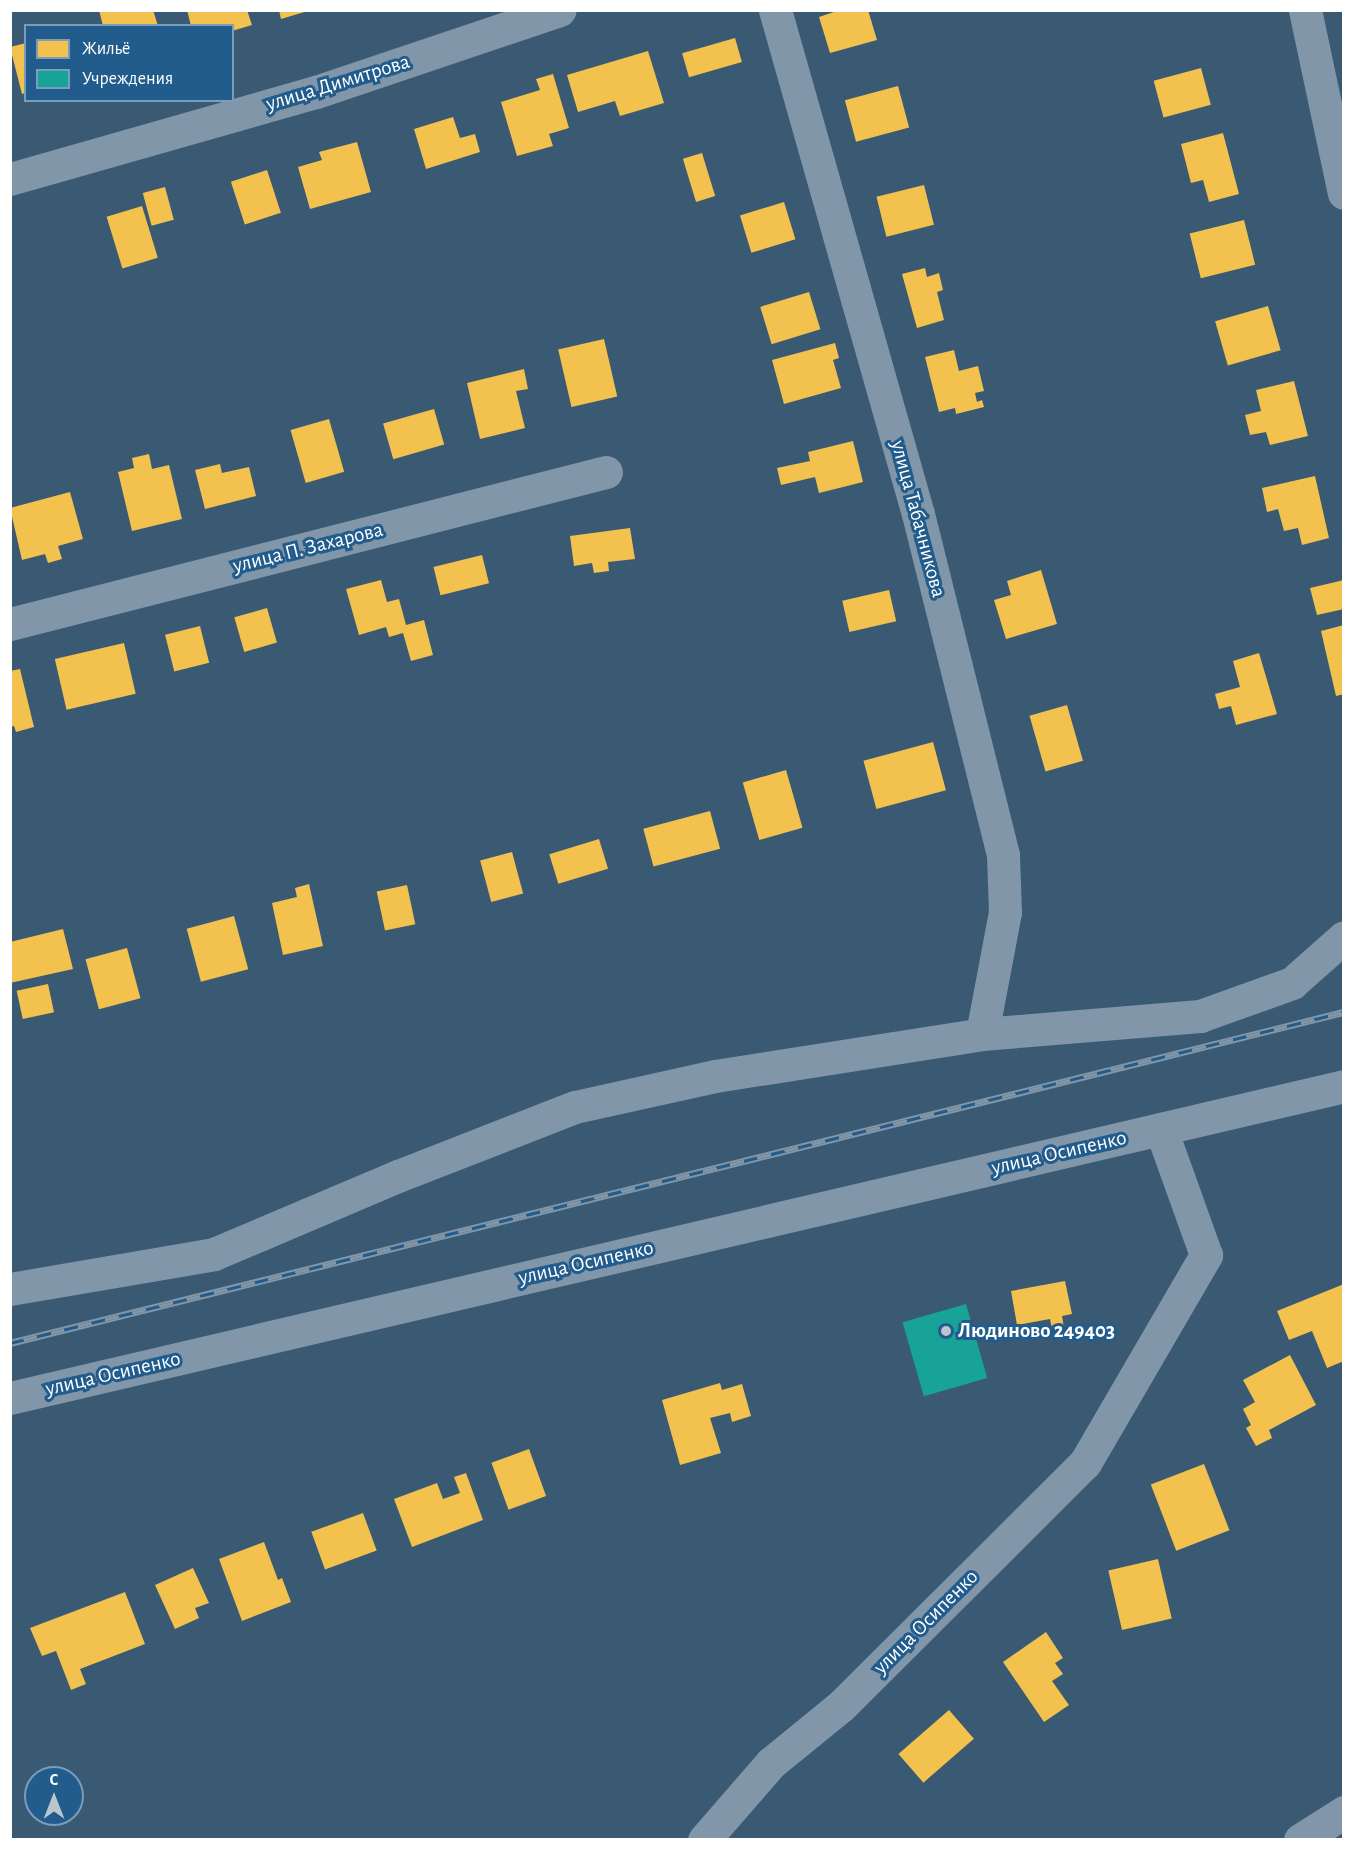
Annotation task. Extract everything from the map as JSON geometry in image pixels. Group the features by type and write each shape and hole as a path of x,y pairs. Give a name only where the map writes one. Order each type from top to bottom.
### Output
{"street":[{"name":"улица Димитрова","path":"10,179 316,92 560,10"},
{"name":"улица Табачникова","path":"775,10 918,514 1003,855 1005,912 982,1034"},
{"path":"1305,10 1344,193"},
{"name":"улица П. Захарова","path":"10,624 606,472"},
{"path":"10,1289 214,1254 398,1176 575,1107 715,1076 982,1034 1200,1016 1292,982 1344,937"},
{"name":"улица Осипенко","path":"10,1398 1344,1086"},
{"name":"улица Осипенко","path":"704,1839 771,1763 841,1706 1085,1463 1206,1255 1161,1129"},
{"path":"1300,1839 1344,1812"}],"building: Жильё":[{"path":"99,10 153,10 157,24 102,24"},
{"path":"187,10 247,10 252,25 234,30 234,24 190,24"},
{"path":"279,10 308,10 308,11 281,19"},
{"path":"840,10 868,10 877,40 830,53 819,17"},
{"path":"735,38 742,62 689,77 682,53"},
{"path":"24,44 24,94 22,94 10,47"},
{"path":"648,51 664,103 620,116 615,101 578,112 567,75"},
{"path":"1201,68 1211,105 1164,117 1154,81"},
{"path":"553,74 569,128 549,134 553,146 517,156 501,102 540,90 536,79"},
{"path":"898,86 909,128 856,142 845,100"},
{"path":"453,117 460,138 475,134 480,152 426,169 414,129"},
{"path":"1223,133 1239,194 1209,202 1203,180 1191,183 1181,144"},
{"path":"357,142 371,192 310,209 298,167 322,160 319,152"},
{"path":"702,153 715,196 696,202 683,159"},
{"path":"267,170 281,213 245,225 231,182"},
{"path":"924,185 934,225 886,237 876,197"},
{"path":"165,187 174,220 152,226 143,193"},
{"path":"784,202 795,239 751,253 740,215"},
{"path":"142,206 158,258 122,268 107,217"},
{"path":"1244,220 1255,265 1201,278 1190,234"},
{"path":"925,268 927,277 939,273 943,290 937,292 944,320 917,328 902,274"},
{"path":"809,292 820,329 772,344 760,307"},
{"path":"1268,306 1281,350 1228,365 1215,321"},
{"path":"604,339 617,396 571,407 558,350"},
{"path":"835,343 839,358 833,360 841,388 784,404 772,360"},
{"path":"954,350 959,371 978,366 984,391 975,393 977,402 982,400 984,407 956,414 955,408 939,412 925,357"},
{"path":"524,369 528,389 516,391 525,428 480,439 467,383"},
{"path":"1294,381 1308,436 1270,445 1266,432 1250,435 1245,415 1261,411 1256,390"},
{"path":"434,409 444,445 393,459 383,424"},
{"path":"329,419 344,472 306,483 291,430"},
{"path":"853,441 863,482 819,493 815,477 781,485 777,468 810,461 808,452"},
{"path":"149,454 152,469 169,465 182,519 132,531 118,472 134,468 132,458"},
{"path":"220,464 222,473 249,467 256,496 205,509 195,470"},
{"path":"1315,476 1329,538 1302,545 1298,528 1284,531 1278,509 1267,512 1262,488"},
{"path":"70,492 83,539 58,546 62,559 48,563 45,554 22,560 10,508"},
{"path":"630,528 635,559 608,562 609,571 594,573 592,563 574,566 570,536"},
{"path":"482,555 489,583 441,595 433,567"},
{"path":"1041,570 1057,624 1006,639 994,600 1011,595 1007,581"},
{"path":"381,580 387,602 399,599 406,625 424,620 433,655 411,661 403,633 389,637 386,627 359,635 346,589"},
{"path":"1344,580 1344,609 1317,615 1310,588"},
{"path":"889,590 896,621 849,632 842,601"},
{"path":"267,608 277,643 244,652 234,617"},
{"path":"1344,625 1344,694 1336,696 1321,631"},
{"path":"200,626 209,663 174,672 165,635"},
{"path":"124,643 136,694 67,710 55,659"},
{"path":"1259,653 1277,714 1236,725 1231,706 1219,709 1215,694 1240,687 1233,661"},
{"path":"20,669 34,727 16,732 14,726 10,727 10,671"},
{"path":"1067,705 1083,761 1045,772 1030,716"},
{"path":"933,742 946,790 876,809 863,761"},
{"path":"786,770 803,828 759,840 743,782"},
{"path":"710,811 720,849 653,867 643,829"},
{"path":"599,839 608,869 558,884 549,854"},
{"path":"512,852 523,894 491,902 480,861"},
{"path":"309,884 323,946 283,955 272,903 297,897 295,888"},
{"path":"407,885 415,924 385,931 377,891"},
{"path":"234,916 248,969 201,982 187,929"},
{"path":"63,929 73,969 10,983 10,942"},
{"path":"127,948 140,998 99,1009 85,959"},
{"path":"48,984 54,1012 23,1019 17,991"},
{"path":"1065,1281 1072,1314 1062,1316 1064,1328 1052,1330 1050,1319 1017,1325 1011,1291"},
{"path":"1344,1284 1344,1361 1327,1368 1312,1331 1289,1340 1277,1311"},
{"path":"1290,1355 1316,1405 1269,1430 1272,1438 1256,1446 1246,1428 1251,1425 1243,1409 1255,1402 1243,1380"},
{"path":"720,1383 722,1390 742,1384 751,1416 732,1422 730,1413 710,1418 721,1453 680,1465 662,1400"},
{"path":"529,1449 546,1496 509,1510 491,1463"},
{"path":"1204,1464 1229,1530 1176,1551 1151,1484"},
{"path":"466,1473 483,1520 412,1547 394,1499 437,1483 443,1499 460,1493 454,1477"},
{"path":"363,1513 377,1551 325,1569 311,1532"},
{"path":"264,1542 278,1580 282,1578 291,1602 242,1621 219,1559"},
{"path":"1158,1559 1172,1618 1122,1630 1108,1570"},
{"path":"193,1568 209,1603 195,1608 199,1618 175,1629 155,1585"},
{"path":"125,1592 145,1644 80,1669 86,1684 71,1690 56,1651 42,1656 30,1628"},
{"path":"1046,1632 1063,1658 1055,1663 1063,1674 1052,1681 1069,1705 1044,1722 1003,1662"},
{"path":"949,1710 974,1739 923,1783 898,1754"}],"building: Учреждения":[{"path":"966,1304 987,1378 924,1396 903,1322"}],"railway":[{"path":"10,1343 1344,1012"}],"place":[{"name":"Людиново 249403","path":"946,1331"}]}
